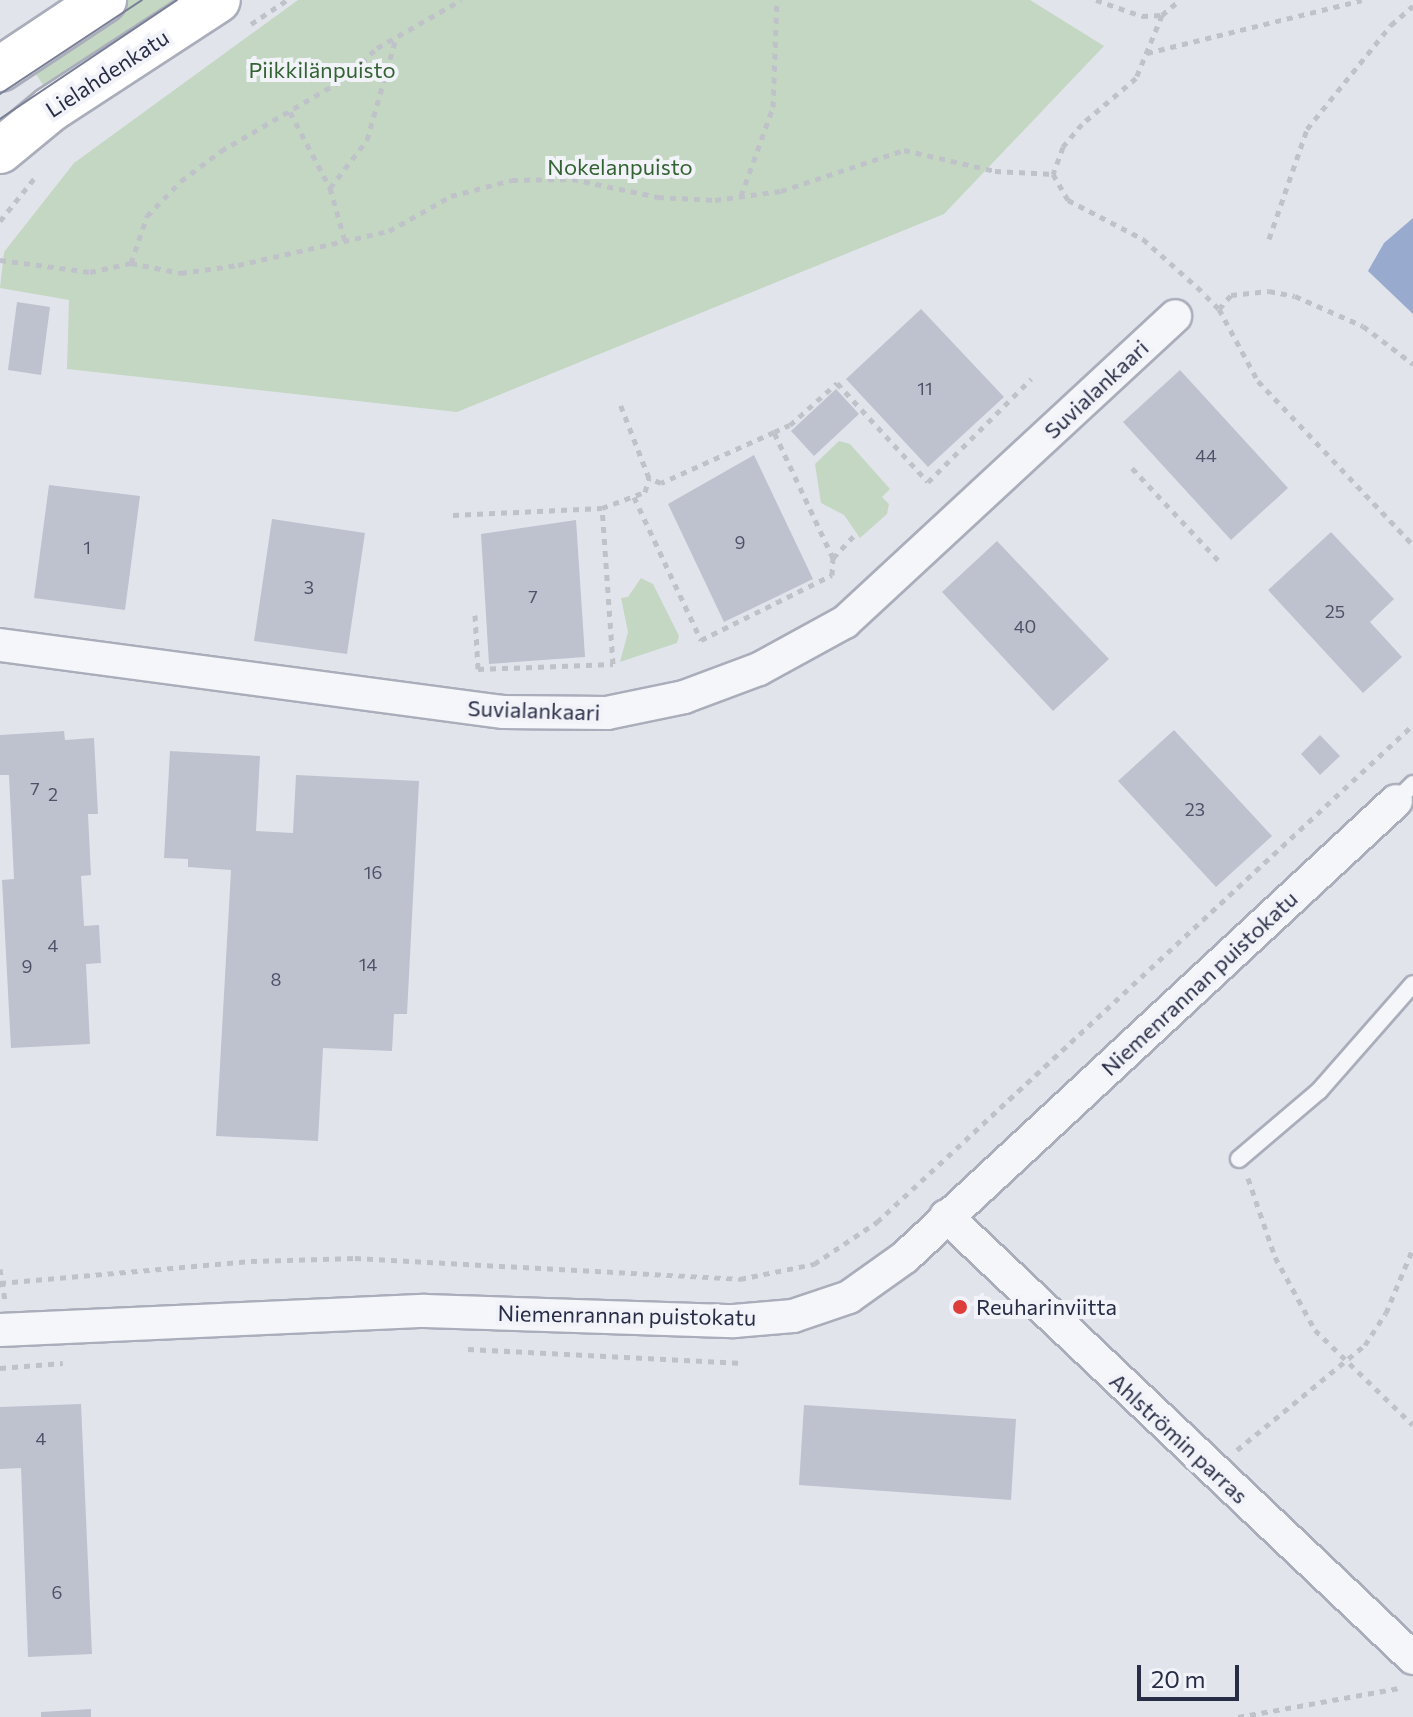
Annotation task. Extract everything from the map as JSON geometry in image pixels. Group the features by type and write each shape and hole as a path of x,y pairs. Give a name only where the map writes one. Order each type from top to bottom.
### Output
{"main road":[{"path":"0,69 104,0"},
{"name":"Lielahdenkatu","path":"0,151 51,109 218,0"}],"street":[{"name":"Suvialankaari","path":"0,645 503,712 607,713 684,697 759,669 845,622 1175,316"},
{"name":"Niemenrannan puistokatu","path":"0,1330 310,1312 482,1312 734,1321 793,1316 849,1297 905,1257 1404,793"},
{"name":"Ahlströmin parras","path":"946,1216 1413,1658"}],"lane":[{"path":"1239,1159 1319,1091 1413,984"}],"path":[{"path":"131,263 147,216 181,181 221,151 290,112 397,38 461,0"},
{"path":"741,196 773,107 777,0"},
{"path":"1096,0 1142,16 1162,15"},
{"path":"1053,174 1063,147 1136,78 1162,15 1180,0"},
{"path":"1147,53 1362,0"},
{"path":"1269,239 1307,129 1391,25 1413,6"},
{"path":"330,188 367,140 397,38"},
{"path":"290,112 330,188 345,241"},
{"path":"0,260 90,272 131,263 181,273 389,231 451,196 512,180 572,179 658,197 741,196 781,191 904,150 995,171 1053,174"},
{"path":"1053,174 1068,200 1143,239 1206,295 1219,309 1258,381 1413,545"},
{"path":"1219,309 1231,295 1269,291 1295,296 1363,326 1413,364"},
{"path":"1175,316 1206,295"},
{"path":"649,478 661,483 790,425 837,383 928,482 1031,379"},
{"path":"453,515 602,508 645,492 649,478 619,401"},
{"path":"634,497 701,640 832,575 833,558 774,432"},
{"path":"1132,468 1219,561"},
{"path":"475,615 478,669 613,664 602,508"},
{"path":"833,558 856,533"},
{"path":"2,1282 251,1261 355,1258 691,1277 784,1274 840,1251 918,1185 1413,725"},
{"path":"1239,1159 1293,1295 1315,1330 1413,1425"},
{"path":"1213,1470 1319,1377 1346,1363 1386,1313 1413,1248"},
{"path":"453,1348 743,1363"},
{"path":"0,1368 67,1363"},
{"path":"1238,1717 1413,1685"}],"green space":[{"path":"125,0 195,0 50,96 29,63"},
{"name":"Nokelanpuisto","path":"298,0 1030,0 1104,46 944,214 457,412 67,369 69,300 0,288 4,252 74,163"},
{"path":"839,441 850,444 890,489 882,497 889,504 887,514 860,538 844,515 821,503 815,464"},
{"path":"641,578 653,584 679,636 677,643 620,662 628,632 621,598 628,597"}],"water":[{"path":"1413,218 1413,314 1368,271 1384,243"}],"building":[{"path":"17,302 50,307 41,375 8,370"},
{"path":"921,309 1004,397 928,467 846,379"},
{"path":"1180,370 1288,488 1231,540 1123,422"},
{"path":"836,389 859,414 814,456 791,431"},
{"path":"754,455 813,579 724,622 668,504"},
{"path":"49,485 140,496 125,610 34,598"},
{"path":"272,519 365,533 347,654 254,641"},
{"path":"576,520 585,657 489,664 481,534"},
{"path":"1331,532 1394,599 1370,622 1402,657 1363,693 1268,590"},
{"path":"997,541 1109,659 1053,711 942,592"},
{"path":"1174,730 1272,836 1216,887 1118,781"},
{"path":"64,731 65,740 94,738 98,814 88,814 91,875 81,876 84,926 99,925 101,963 86,964 90,1044 11,1048 2,880 14,879 9,775 0,775 0,735"},
{"path":"1320,735 1340,756 1320,775 1301,754"},
{"path":"170,751 260,756 256,831 293,833 296,775 419,781 407,1014 394,1014 392,1051 323,1048 318,1141 216,1136 231,870 188,867 188,859 164,858"},
{"path":"81,1404 92,1654 28,1657 21,1468 0,1469 0,1407"},
{"path":"804,1405 1016,1419 1011,1500 799,1485"},
{"path":"91,1709 91,1717 41,1717 41,1712"}],"tram line":[{"path":"0,94 142,0"},
{"path":"0,119 177,0"}],"place":[{"name":"Reuharinviitta","path":"960,1307"}],"park label":[{"name":"Piikkilänpuisto","path":"322,70"}]}
